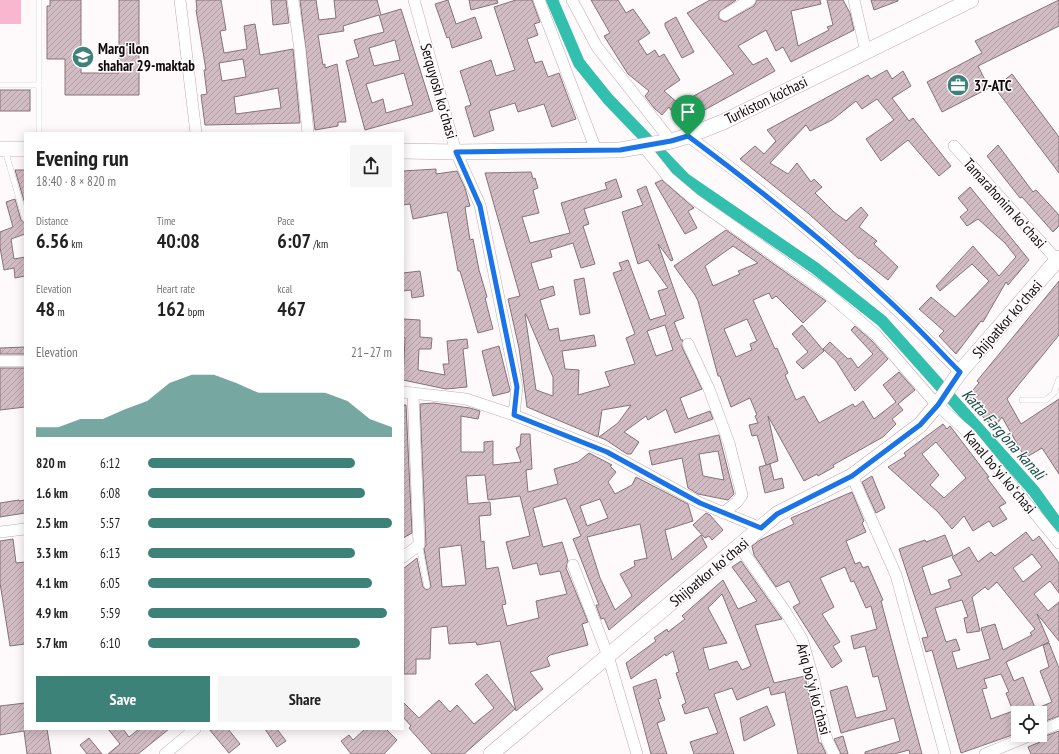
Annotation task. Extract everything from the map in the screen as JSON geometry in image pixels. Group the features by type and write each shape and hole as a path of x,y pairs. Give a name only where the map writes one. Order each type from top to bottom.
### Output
{"street":[{"path":"180,0 196,132"},
{"path":"293,0 300,50 308,132"},
{"name":"Serquyosh koʻchasi","path":"414,0 456,152 480,206 517,387 514,415"},
{"path":"539,0 596,150"},
{"path":"572,0 597,47 671,141"},
{"path":"725,15 750,0"},
{"path":"854,0 866,52"},
{"name":"Turkiston ko’chasi","path":"404,151 456,152 620,150 644,147 671,141 688,136 722,122 971,0"},
{"path":"688,136 763,192 833,252 905,316 960,372"},
{"name":"Tamarahonim koʻchasi","path":"954,146 1058,259"},
{"name":"Kanal boʻyi koʻchasi","path":"644,147 668,177 694,199 826,292 876,335 938,405 970,434 1059,543"},
{"path":"2,149 24,149"},
{"name":"Shijoatkor koʻchasi","path":"491,754 777,514 852,476 920,425 938,405 960,372 1058,259"},
{"path":"688,344 709,389 729,443 742,495 737,502 723,513"},
{"path":"0,361 24,361"},
{"path":"404,556 419,545 408,392 466,399 514,415 607,452 700,503 761,528"},
{"path":"852,476 896,575 945,754"},
{"path":"0,532 24,529"},
{"name":"Ariq boʻyi koʻchasi","path":"739,546 802,639 814,681 827,740 834,754"},
{"path":"573,565 608,656 637,754"},
{"path":"1047,728 1059,723"},
{"path":"165,754 194,730"},
{"path":"985,754 1014,742"}],"lane":[{"path":"39,0 39,132"},
{"path":"0,85 39,85"},
{"path":"2,149 24,216"},
{"path":"1022,400 1046,400 1054,393 1059,379"},
{"path":"419,545 427,586"}],"shaded area":[{"path":"0,0 21,0 21,24 0,24"}],"building":[{"path":"50,0 81,0 81,73 119,73 119,0 139,0 139,95 65,95 65,59 47,59 47,6 50,6"},
{"path":"196,0 221,0 226,30 220,31 224,53 247,49 244,26 255,24 260,55 293,49 300,123 205,125 201,95 207,94 204,70 206,70","holes":["243,59 246,77 222,81 219,63","278,88 281,108 236,114 234,97"]},
{"path":"271,0 286,0 289,23 273,25"},
{"path":"300,0 316,0 319,20 336,18 334,0 377,0 381,15 401,9 433,111 365,130 346,61 359,57 354,40 384,32 379,15 343,26 344,31 318,35 323,65 325,64 325,68 337,64 346,122 338,122 338,126 315,130","holes":["395,40 400,60 374,66 369,48","404,73 413,105 386,113 383,99 372,103 366,84"]},
{"path":"448,0 456,24 475,17 482,38 452,48 435,4"},
{"path":"469,0 497,0 498,3 471,10"},
{"path":"516,0 532,0 540,22 534,24 538,35 527,39 535,63 542,61 548,77 559,73 576,119 552,127 544,104 518,112 515,103 489,111 494,130 474,137 465,107 471,105 460,71 491,60 496,76 515,70 494,7"},
{"path":"591,0 618,0 626,13 633,9 650,33 638,41 647,55 655,50 659,57 664,54 680,80 664,91 679,104 734,74 687,13 710,0 736,0 719,12 719,19 725,22 754,6 757,0 820,0 821,4 791,11 798,46 829,30 827,27 833,25 827,0 843,0 850,13 854,30 791,62 783,47 776,51 766,30 738,46 753,65 767,58 775,71 690,118 687,112 676,118 669,107 662,115 654,108 645,96 649,91 628,74 604,36 610,33"},
{"path":"871,0 898,0 898,1 874,10"},
{"path":"1059,0 1059,26 978,66 989,88 942,112 927,82 982,53 975,41"},
{"path":"676,17 694,52 682,58 665,26 665,23"},
{"path":"887,70 892,79 903,71 911,86 892,98 909,121 913,118 951,166 939,176 908,140 881,161 866,139 894,120 877,99 862,109 856,101 832,120 810,131 806,125 770,163 788,174 797,163 811,182 814,179 822,187 815,193 834,212 846,221 861,207 868,215 859,227 877,241 874,244 898,267 888,280 860,258 859,259 809,214 740,159 755,146 764,154 776,141 767,130 868,75 871,79"},
{"path":"1012,74 1059,137 1059,173 995,88"},
{"path":"0,90 30,90 30,111 0,111"},
{"path":"998,145 1033,192 1036,190 1059,215 1059,226 1053,232 1022,197 1020,198 987,156"},
{"path":"436,169 436,174 457,171 465,188 470,206 465,207 470,240 473,239 493,329 478,333 460,271 458,271 447,212 413,219 410,204 404,205 404,171"},
{"path":"15,170 24,170 24,201"},
{"path":"531,172 533,179 535,178 538,188 533,190 539,213 522,217 530,243 570,233 561,203 607,189 605,183 616,179 622,197 584,209 589,224 583,226 595,264 581,268 573,243 550,250 552,257 531,263 539,290 553,286 555,295 540,300 549,330 558,328 560,341 594,335 596,346 562,351 565,369 579,370 578,395 610,386 605,372 635,364 626,338 635,334 613,273 622,270 619,263 628,260 650,320 666,315 658,291 668,288 648,260 638,264 622,212 643,205 637,190 646,186 673,260 671,261 658,244 684,318 674,322 681,340 683,340 682,347 702,389 680,398 688,419 710,411 713,419 675,433 666,409 648,420 646,416 624,432 639,442 631,454 627,454 599,437 618,423 631,405 602,410 598,437 527,407 519,348 508,299 520,296 485,173","holes":["525,314 553,377 553,396 536,390","665,325 673,350 656,356 647,331"]},
{"path":"662,180 694,208 688,211 697,228 685,234 655,183"},
{"path":"970,187 1029,260 1008,285 1006,282 983,322 981,321 956,354 939,336 944,331 919,309 931,297 955,317 989,281 972,264 940,291 936,286 973,246 999,276 1016,257 1005,243 978,219 967,226 960,217 968,210 958,198"},
{"path":"15,199 21,220 24,222 24,234 11,239 14,259 24,257 24,276 15,278 14,268 4,270 0,247 0,232 13,227 6,202"},
{"path":"726,230 826,301 803,323 776,296 772,299 769,293 753,300 775,349 777,348 788,373 785,375 796,400 804,396 819,423 853,404 855,407 863,401 874,419 896,402 883,385 899,372 915,390 898,404 903,410 892,419 896,424 883,437 833,465 834,467 818,476 817,474 804,481 768,416 778,461 766,465 757,435 752,436 749,425 758,423 755,416 757,415 750,398 731,407 720,376 718,376 698,301 674,266","holes":["733,246 758,263 738,271 740,274 713,286 705,266","747,319 757,341 750,344 752,350 736,357 724,329"]},
{"path":"420,271 424,296 412,298 411,290 404,291 404,273"},
{"path":"584,278 590,313 580,315 574,280"},
{"path":"1059,281 1059,335 1007,399 1021,424 1059,399 1059,474 1042,448 1025,458 1002,417 994,428 965,399 979,383 977,381"},
{"path":"404,319 420,320 420,337 432,338 431,349 419,349 418,370 445,375 443,364 449,364 447,341 467,339 468,348 463,349 467,387 446,389 404,380"},
{"path":"802,325 824,351 803,369 796,362 808,352 792,334"},
{"path":"855,326 871,340 888,359 855,391 836,361 823,349 830,342 848,359 851,358 858,368 873,354 851,330"},
{"path":"499,346 510,390 509,392 493,396 482,351"},
{"path":"24,347 24,354 0,354 0,348"},
{"path":"0,368 24,368 24,407 0,410"},
{"path":"434,403 470,408 480,411 478,419 461,416 461,452 484,452 484,442 493,441 493,465 521,462 516,448 520,446 521,434 530,434 532,469 526,470 528,492 558,484 554,469 578,462 589,453 612,465 610,466 616,472 608,482 615,494 632,485 636,477 688,504 693,521 665,530 672,560 701,535 707,547 609,630 604,618 601,619 596,605 599,605 573,539 581,536 566,498 533,508 543,547 562,542 568,561 566,568 588,622 582,624 588,645 550,655 547,658 550,666 530,672 543,689 516,711 500,641 477,645 476,642 449,644 447,626 431,628 430,659 416,659 416,674 404,674 404,568 417,558 423,587 427,590 431,587 424,549 426,545 420,404","holes":["485,475 488,500 520,496 530,536 506,542 513,569 537,563 540,575 560,571 567,594 536,601 539,618 507,626 502,605 506,604 498,567 486,569 484,541 481,542 479,516 491,515 490,502 468,504 466,476","600,499 608,518 587,526 580,506","640,524 647,558 634,561 635,566 620,574 632,596 615,610 600,578 587,537","461,545 466,585 442,587 439,548"]},
{"path":"404,405 406,405 412,533 404,537"},
{"path":"943,424 947,429 950,426 989,477 987,478 1006,503 999,507 1007,519 993,527 989,521 973,531 964,516 952,529 938,512 888,467 906,456 904,453","holes":["936,442 966,478 944,498 930,485 939,475 922,454"]},
{"path":"719,435 734,494 728,500 698,494 688,488 682,458 652,465 649,451","holes":["718,451 724,480 703,476 699,454"]},
{"path":"770,464 774,480 782,478 784,488 765,493 759,467"},
{"path":"872,476 885,508 876,513 862,482"},
{"path":"852,492 864,521 862,523 866,532 846,541 855,564 860,562 863,568 868,566 883,600 881,601 922,754 910,754 909,750 894,754 865,754 865,752 900,741 894,718 841,733 830,691 847,686 856,718 887,710 878,676 873,677 865,646 854,649 851,636 877,629 871,606 866,608 854,581 851,582 845,567 820,578 834,607 822,614 840,642 833,646 842,661 832,668 793,607 800,603 789,581 776,587 754,555 752,546 760,540 794,524 791,518"},
{"path":"24,500 24,513 0,517 0,503"},
{"path":"706,513 710,515 723,530 712,540 709,536 705,538 693,525"},
{"path":"1026,532 1033,541 1039,536 1059,563 1059,593 1050,581 1034,594 1048,611 1059,602 1059,641 1037,614 1049,642 1006,662 1014,681 1023,677 1034,706 1011,706 1006,693 1009,692 1001,674 984,679 987,688 982,689 991,719 1011,712 1011,735 961,753 932,650 926,652 922,638 928,637 899,549 945,535 953,555 922,567 931,595 951,588 948,580 962,575 952,557 969,547 978,562 991,552 995,556","holes":["1032,554 1042,567 1023,582 1013,568","997,582 1035,629 1030,633 1032,635 1003,650 995,624 981,628 990,659 957,669 952,652 960,650 956,639 946,642 935,608 962,600 968,617 964,618 967,633 980,631 972,597 985,587 988,590"]},
{"path":"13,539 16,563 24,562 24,644 10,646 0,583 0,541"},
{"path":"741,561 782,619 755,625 774,683 805,676 819,743 821,743 826,754 798,754 785,692 771,695 769,687 737,700 732,688 714,694 734,754 694,754 690,742 718,733 708,707 685,714 682,705 686,703 676,673 679,672 673,651 666,656 665,654 631,679 626,663 656,641 654,638 667,629 668,632 685,619 682,616 723,580 738,609 757,601 732,567","holes":["722,594 751,666 742,670 737,661 709,670 703,648 727,643 708,608"]},
{"path":"1049,643 1059,668 1059,716 1047,720 1047,706 1042,706 1052,702 1040,671 1049,667 1043,645"},
{"path":"487,674 515,709 464,754 432,754 409,728 411,726 404,718 404,703 419,718 439,700 450,712 457,705 474,724 494,708 475,684"},
{"path":"656,679 661,698 658,699 665,720 657,723 667,754 651,754 633,687"},
{"path":"24,703 24,730 47,730 51,754 27,754 24,731 0,735 0,706"},
{"path":"767,706 775,725 744,741 740,718"},
{"path":"109,730 124,730 129,737 138,730 168,730 138,754 108,754 120,744"},
{"path":"210,730 229,730 240,744 229,753"},
{"path":"266,730 278,730 286,741 277,747"},
{"path":"364,730 387,730 397,740 384,754 351,754 341,741 349,735 353,740"},
{"path":"1059,731 1059,754 1031,754 1028,747 1040,742 1047,742 1047,735"},
{"path":"843,736 848,754 841,754 834,739"},
{"path":"89,738 102,754 87,754 80,745"}],"waterway":[{"name":"Katta Farg'ona kanali","path":"552,0 579,63 608,99 685,179 815,268 882,321 1034,491 1059,526"}],"place":[{"name":"Marg'ilon shahar 29-maktab","path":"83,57"},
{"name":"37-АТС","path":"958,85"}],"route":[{"path":"688,136 763,192 833,252 905,316 960,372 938,405 920,425 873,462 852,476 777,514 761,528 700,503 607,452 514,415 517,387 480,206 456,152 620,150 644,147 688,136"}]}
